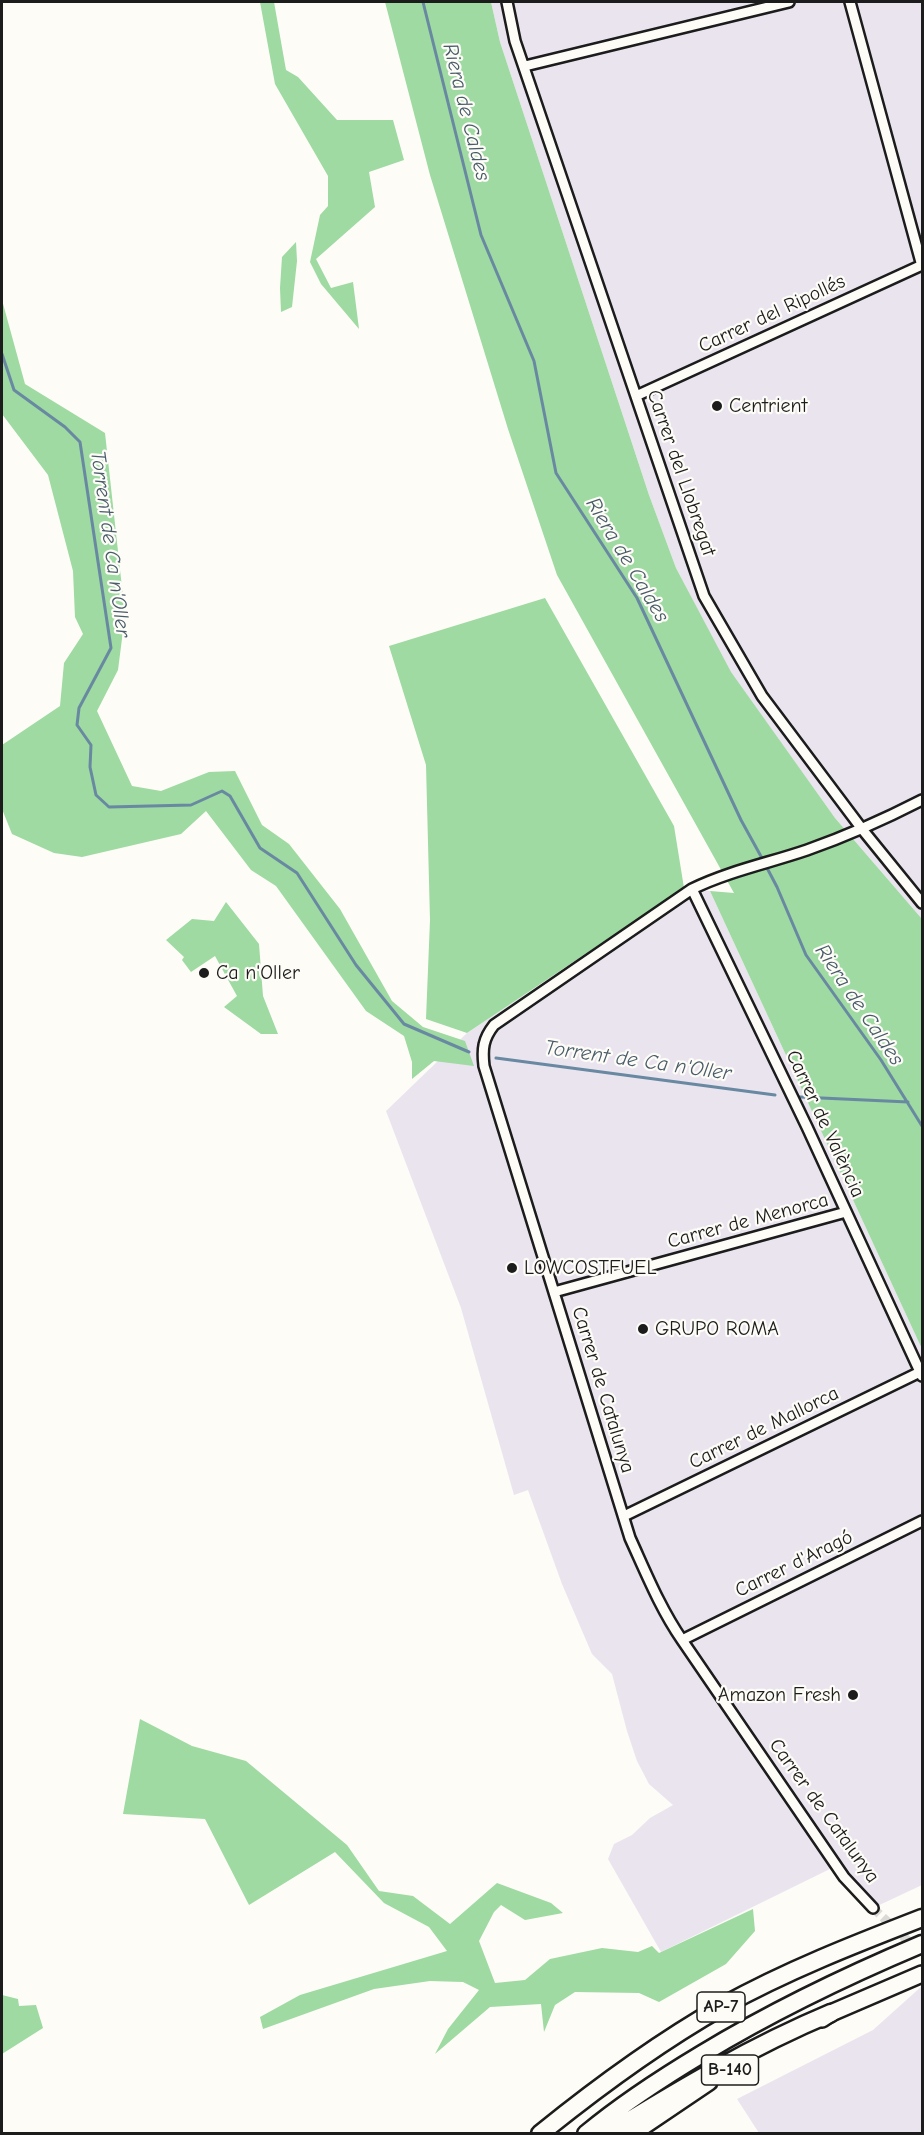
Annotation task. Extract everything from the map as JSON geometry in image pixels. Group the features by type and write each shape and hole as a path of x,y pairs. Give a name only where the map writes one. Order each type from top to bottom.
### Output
{"highway":[{"name":"AP-7","path":"540,2133 634,2062 722,2007 802,1966 922,1918"},
{"name":"AP-7","path":"585,2133 665,2076 751,2025 831,1984 922,1944"},
{"name":"B-140","path":"632,2133 702,2086 831,2013 922,1974"},
{"path":"607,2133 695,2080 800,2026 831,2013"}],"street":[{"name":"Carrer del Llobregat","path":"507,2 515,41 704,596 762,696 862,829 922,903"},
{"path":"525,66 789,2"},
{"path":"850,2 922,265"},
{"name":"Carrer del Ripollés","path":"636,396 922,265"},
{"name":"Carrer de Catalunya","path":"873,1908 844,1877 682,1640 658,1601 630,1538 484,1066 483,1043 494,1025 693,889 712,879 806,850 862,829 922,800"},
{"name":"Carrer de València","path":"693,889 921,1374"},
{"name":"Carrer de Menorca","path":"554,1292 846,1212"},
{"name":"Carrer de Mallorca","path":"624,1516 921,1374"},
{"name":"Carrer d'Aragó","path":"682,1640 922,1521"}],"shaded area":[{"path":"491,2 922,2 922,919 835,818 730,672 676,568 649,495 500,42"},
{"path":"684,888 710,891 922,1349 922,1885 873,1908 836,1866 661,1952 608,1859 614,1844 632,1835 650,1818 673,1805 649,1784 637,1761 612,1674 592,1654 562,1584 528,1490 514,1495 461,1308 386,1111 467,1033"},
{"path":"922,1986 922,2133 759,2133 737,2099 873,2030"}],"green space":[{"path":"260,2 274,2 286,70 298,77 337,120 393,120 404,160 369,172 375,207 316,259 331,288 353,282 359,329 321,284 310,262 320,215 328,206 328,176 275,84"},
{"path":"385,2 491,2 500,42 649,495 676,568 731,672 835,818 922,919 922,1349 710,891 734,893 557,575 508,429 430,175"},
{"path":"296,242 297,261 292,307 281,312 282,257"},
{"path":"2,300 25,384 105,433 125,615 118,670 97,711 132,786 161,791 209,772 235,771 262,825 289,844 340,909 392,1001 423,1027 465,1041 474,1066 434,1061 412,1079 412,1062 404,1036 366,1011 276,886 251,870 206,811 181,834 82,857 54,853 12,834 2,809 2,745 60,706 64,663 83,634 75,617 73,571 48,475 2,414"},
{"path":"545,598 674,826 684,888 467,1033 426,1019 430,920 426,765 389,646"},
{"path":"226,902 259,944 263,996 278,1034 261,1034 224,1007 237,996 215,956 191,972 182,960 184,957 166,940 192,919 214,921"},
{"path":"140,1719 192,1746 246,1761 347,1845 379,1891 413,1896 450,1924 497,1883 551,1903 563,1913 525,1920 501,1905 494,1912 479,1941 495,1983 525,1980 550,1959 602,1948 638,1952 652,1946 659,1953 753,1909 755,1931 726,1964 659,2002 639,1993 575,1992 555,2005 544,2032 541,2004 490,2007 435,2054 448,2029 479,1990 463,1982 430,1981 374,1989 263,2029 260,2017 300,1995 447,1951 429,1927 384,1903 335,1852 249,1905 205,1819 123,1814"},
{"path":"2,1995 18,1999 19,2006 36,2005 43,2028 2,2054"}],"waterway":[{"name":"Riera de Caldes","path":"423,2 481,235 534,361 556,473 637,598 741,820 763,860"},
{"name":"Torrent de Ca n'Oller","path":"2,354 14,390 65,427 80,442 111,648 79,708 77,725 91,745 90,767 96,795 109,807 191,805 222,791 230,796 260,848 297,873 356,965 404,1024 469,1052"},
{"name":"Riera de Caldes","path":"766,866 806,955 881,1060 922,1126"},
{"name":"Torrent de Ca n'Oller","path":"496,1058 775,1095"},
{"name":"Torrent de Ca n'Oller","path":"800,1097 908,1102"}],"tunnel":[{"path":"873,1908 922,1954"}],"place":[{"name":"Centrient","path":"717,406"},
{"name":"Ca n'Oller","path":"204,973"},
{"name":"LOWCOSTFUEL","path":"512,1268"},
{"name":"GRUPO ROMA","path":"643,1329"},
{"name":"Amazon Fresh","path":"853,1695"}]}
